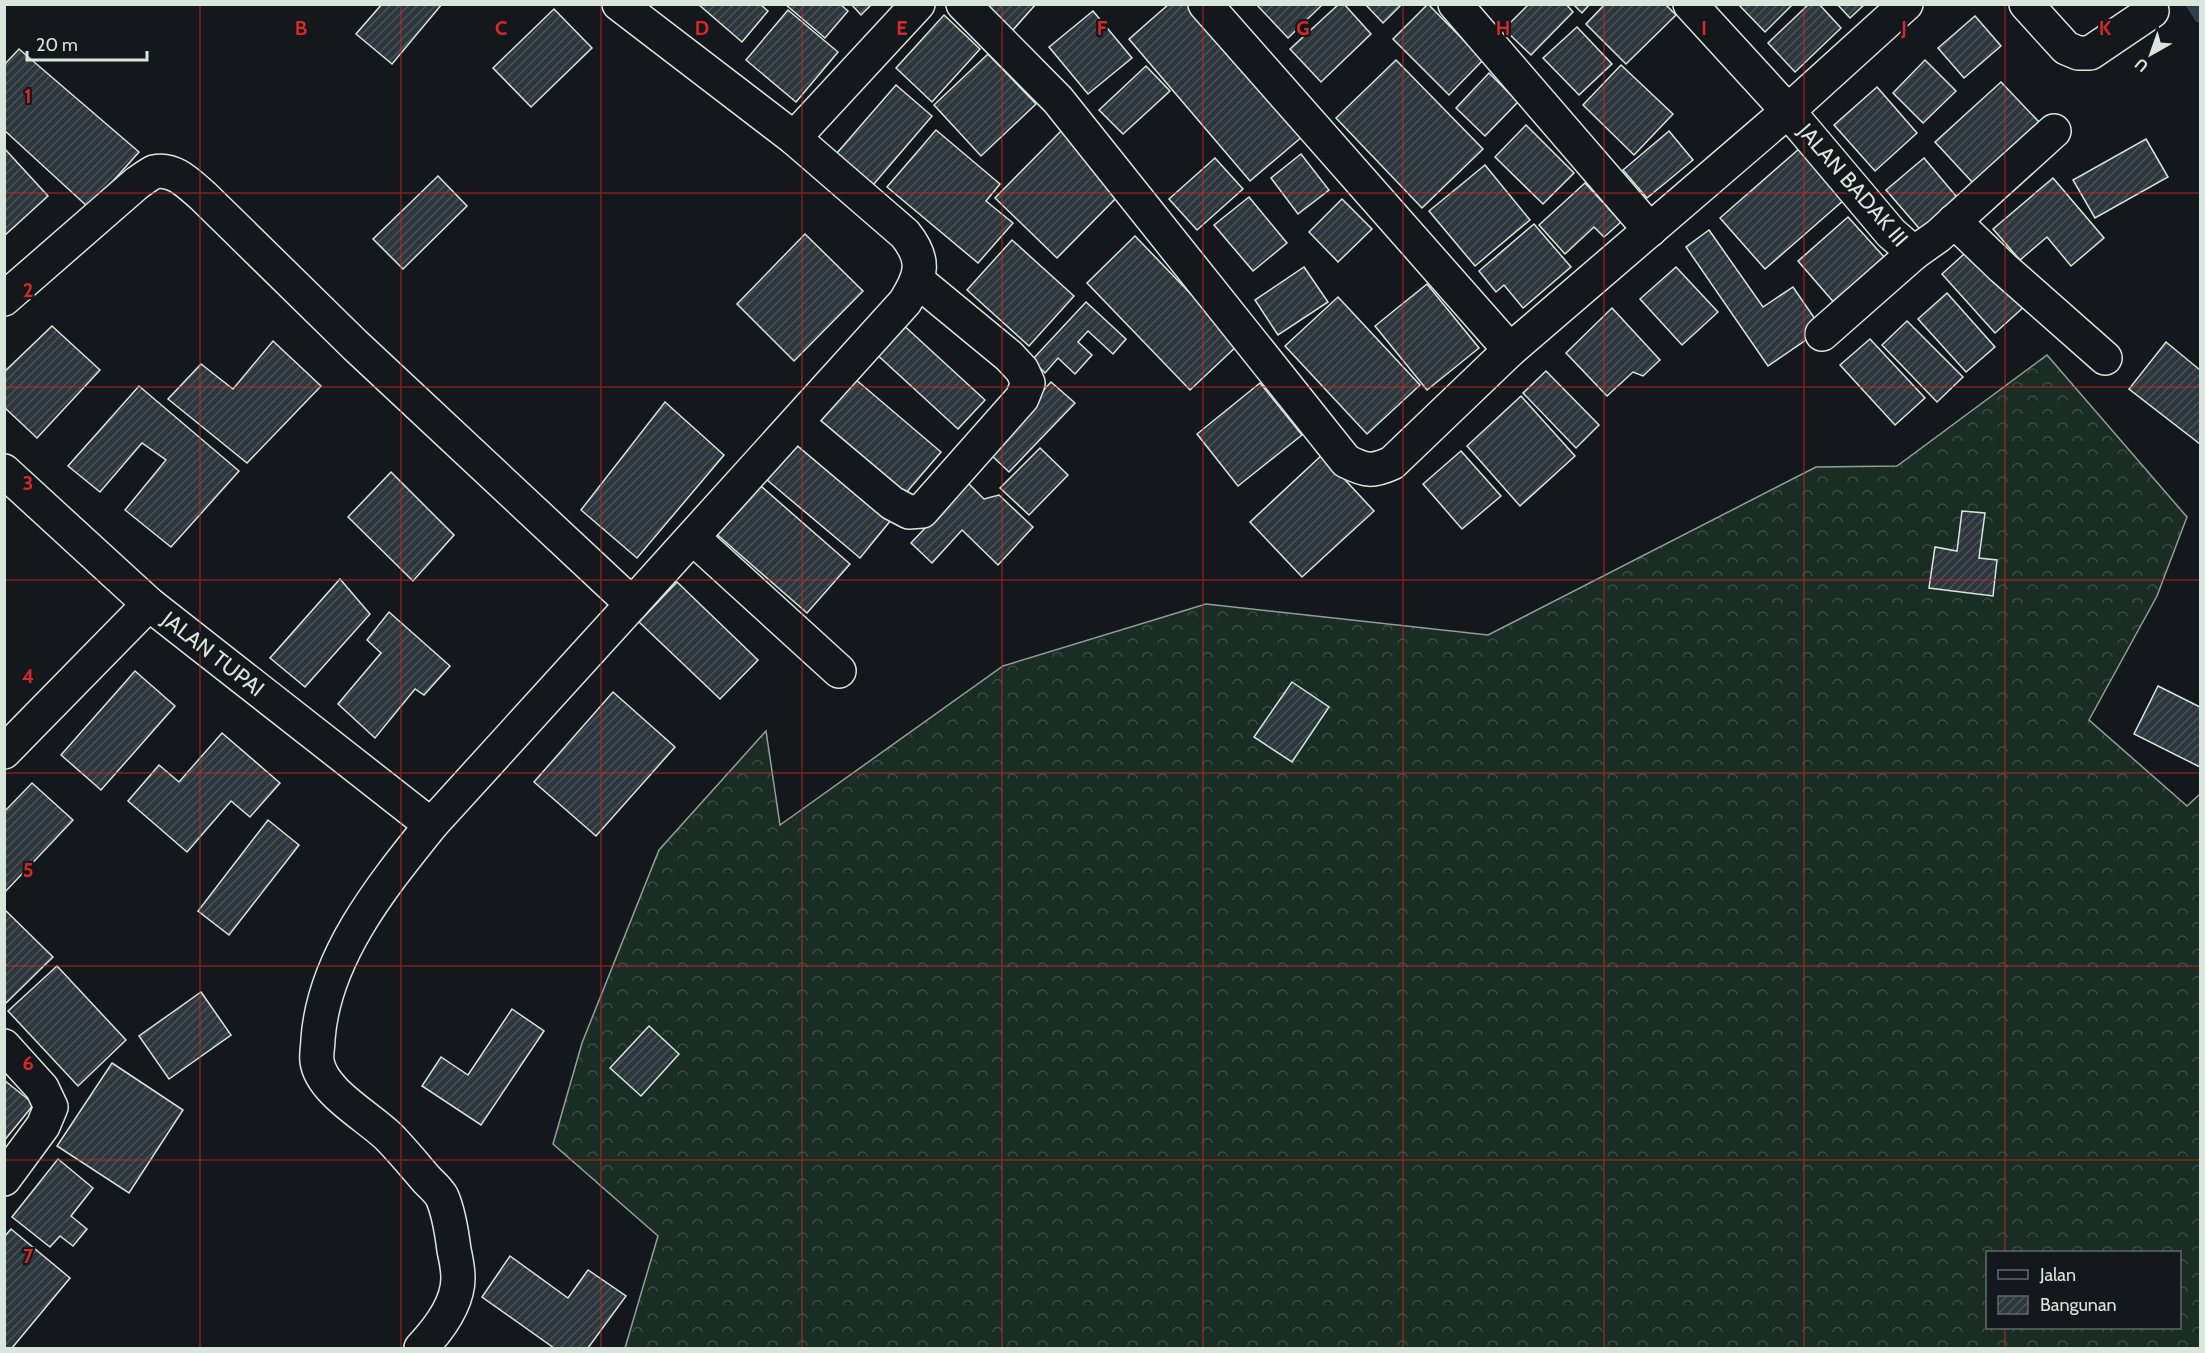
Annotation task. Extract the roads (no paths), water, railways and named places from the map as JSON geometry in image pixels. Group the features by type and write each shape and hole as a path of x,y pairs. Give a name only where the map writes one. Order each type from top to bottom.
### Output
{"street":[{"path":"421,1348 440,1328 450,1307 458,1279 453,1238 441,1197 387,1135 325,1081 317,1061 319,1027 329,986 344,950 381,890 431,825 905,302 918,281 920,270 914,244 905,234 794,138 619,4"},
{"path":"794,138 918,4"},
{"path":"963,4 1058,100 1346,461 1363,469 1377,470 1392,464 1510,350 1788,111 1906,4"},
{"path":"1204,4 1510,350"},
{"path":"1455,4 1650,230"},
{"name":"JALAN BADAK III","path":"1690,4 1788,111 1891,233 1914,253 1938,236 2054,131"},
{"path":"2025,4 2066,48 2078,53 2090,52 2152,10"},
{"path":"4,299 137,183 154,172 171,173 203,196 355,345 632,604"},
{"path":"1954,221 2002,268 2105,358"},
{"path":"1822,334 1914,253"},
{"path":"797,423 892,503 909,512 922,511 1022,398 1028,383 1022,370 1009,356 918,281"},
{"name":"JALAN TUPAI","path":"4,471 149,604 431,825"},
{"path":"693,538 839,671"},
{"path":"4,752 149,604"},
{"path":"4,1046 42,1088 51,1107 43,1126 4,1179"}],"waterway":[{"path":"2192,4 2200,17"}]}
